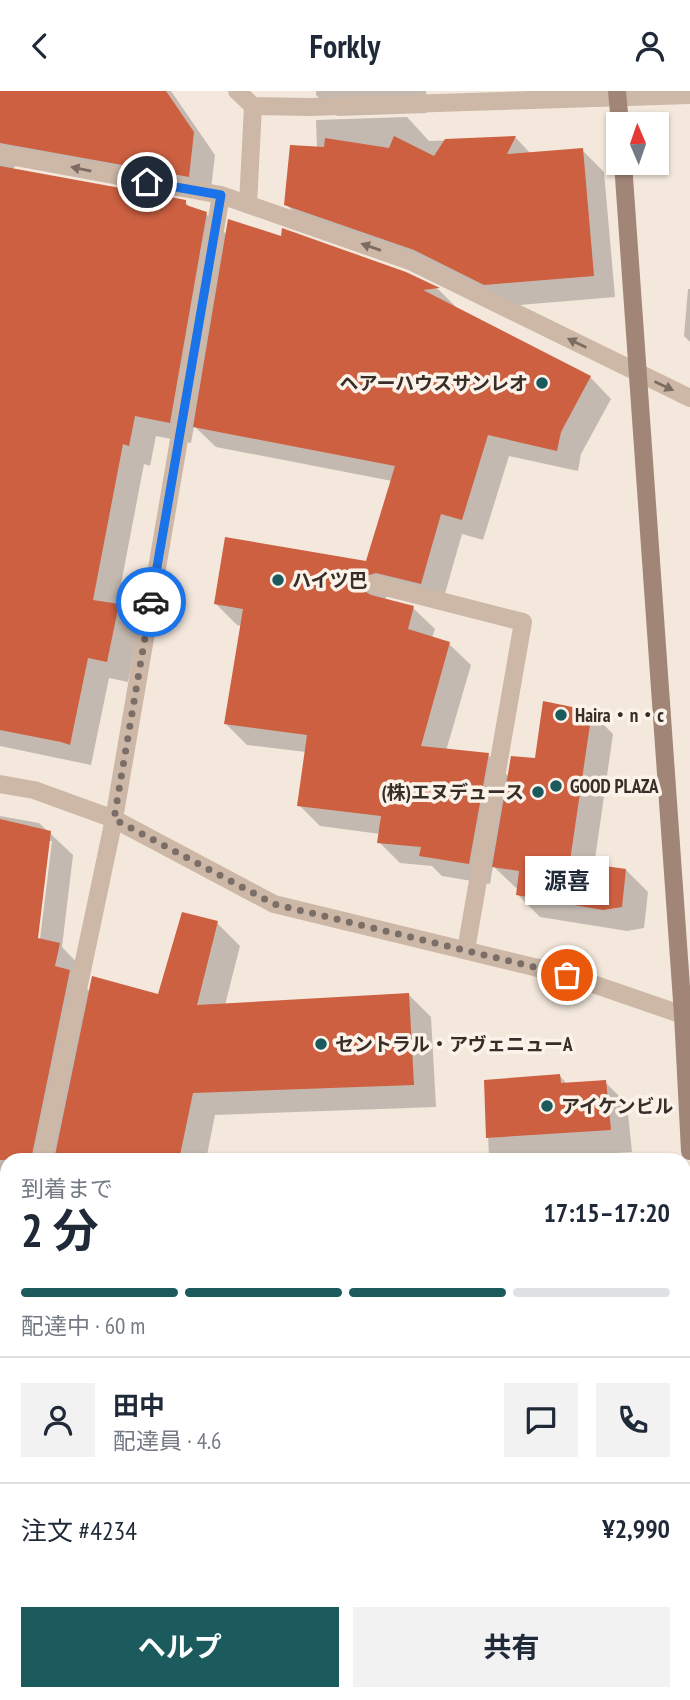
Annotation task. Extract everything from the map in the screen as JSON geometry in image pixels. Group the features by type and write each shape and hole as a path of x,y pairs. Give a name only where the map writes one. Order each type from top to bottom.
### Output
{"street":[{"path":"237,91 253,106 309,107 618,95 690,95"},
{"path":"248,204 253,106"},
{"path":"0,155 221,195 410,261 690,398"},
{"path":"624,175 686,1015 690,1151"},
{"path":"43,1153 114,819 221,195"},
{"path":"374,584 523,622 466,950"},
{"path":"0,784 34,790 114,819 274,904 567,975 686,1015"}],"building":[{"path":"0,91 166,91 194,132 189,177 0,143"},
{"path":"394,136 434,156 445,139 516,136 507,154 583,148 594,276 484,285 414,250 284,205 290,145 324,147 325,138 389,148"},
{"path":"0,166 186,200 186,205 207,212 170,423 135,416 129,446 123,444 93,600 119,604 107,662 88,658 70,745 0,730"},
{"path":"228,219 281,236 282,228 406,272 440,288 423,290 591,376 561,432 557,451 488,435 462,520 441,514 421,584 376,573 366,576 363,582 366,592 371,595 414,606 408,629 450,642 421,746 489,753 469,864 419,856 421,847 377,843 381,816 297,806 307,735 224,724 243,609 214,604 225,537 366,561 395,466 193,427"},
{"name":"GOOD PLAZA","path":"543,701 592,711 570,861 626,869 622,907 603,910 516,895 519,871 492,867 511,756 535,758"},
{"path":"0,819 51,831 38,938 60,943 55,966 70,970 32,1153 0,1153"},
{"path":"182,912 218,921 197,1005 409,993 414,1085 193,1093 180,1153 55,1153 92,976 158,994"},
{"name":"アイケンビル","path":"560,1074 561,1083 606,1080 611,1130 486,1138 484,1080"}],"way so far":[{"path":"151,602 114,819 274,904 567,975"}],"place":[{"name":"ヘアーハウスサンレオ","path":"542,383"},
{"name":"ハイツ巴","path":"278,580"},
{"name":"Haira・n・c","path":"561,715"},
{"name":"GOOD PLAZA","path":"556,786"},
{"name":"(株)エヌデュース","path":"538,792"},
{"name":"源喜","path":"567,975"},
{"name":"セントラル・アヴェニューA","path":"321,1044"},
{"name":"アイケンビル","path":"547,1106"}],"route":[{"path":"147,182 221,195 151,602"}]}
